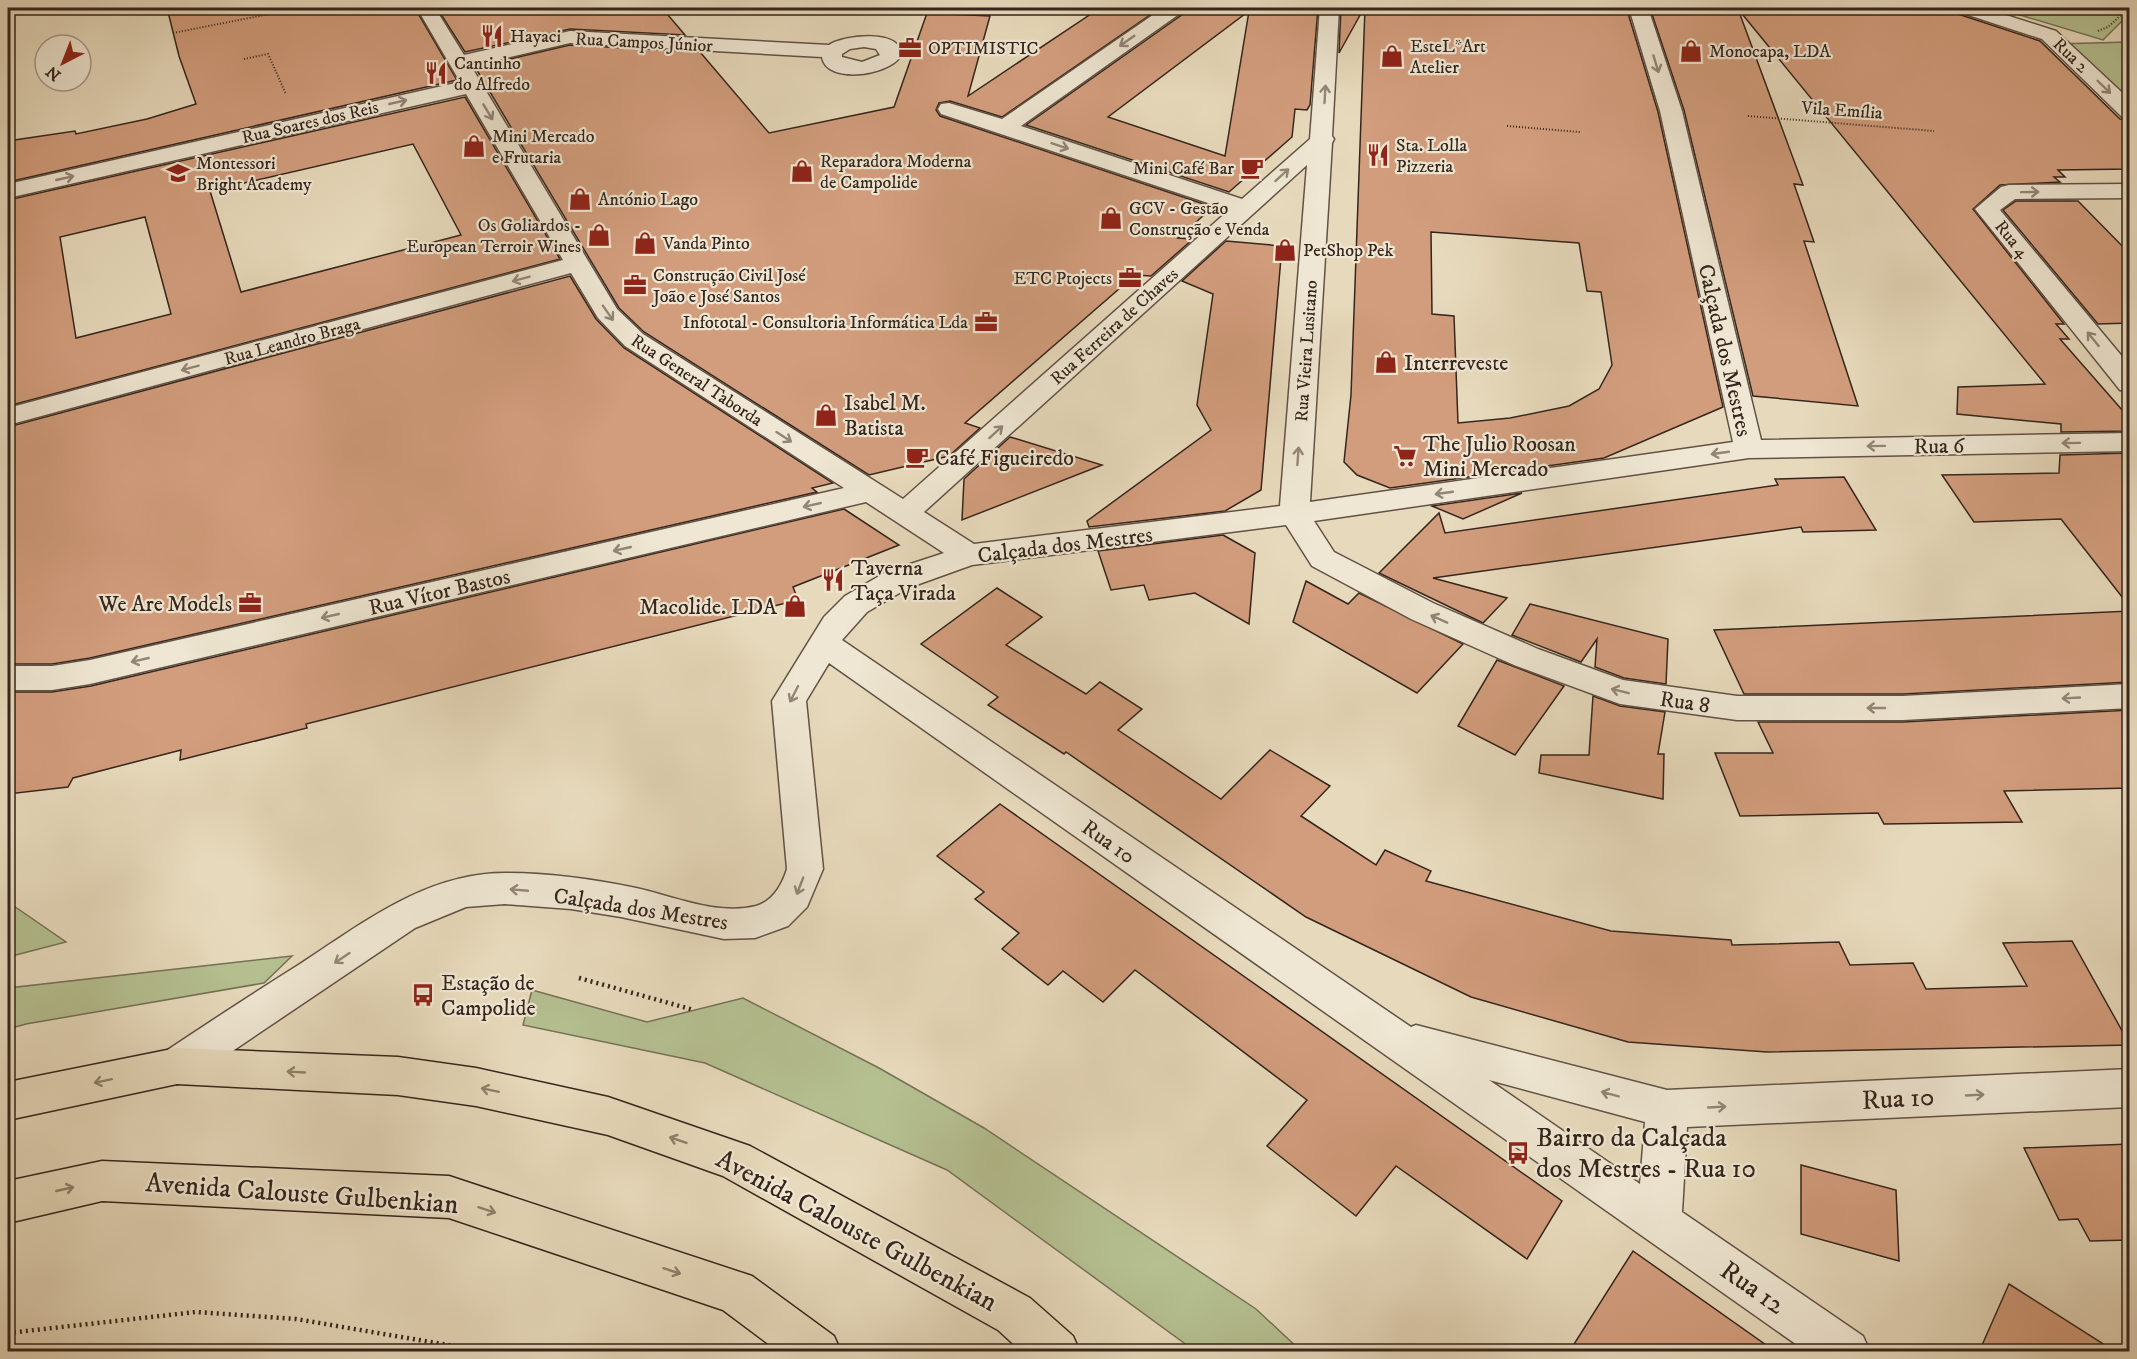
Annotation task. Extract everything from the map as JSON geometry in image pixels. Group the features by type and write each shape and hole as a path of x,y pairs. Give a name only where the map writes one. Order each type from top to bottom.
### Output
{"main road":[{"name":"Avenida Calouste Gulbenkian","path":"8,1101 177,1066 398,1076 476,1087 608,1116 735,1160 1014,1314 1058,1352"},
{"name":"Avenida Calouste Gulbenkian","path":"8,1202 102,1181 449,1197 736,1292 818,1352"}],"street":[{"name":"Rua General Taborda","path":"426,8 607,313 634,340 969,555"},
{"path":"1005,127 1174,8"},
{"name":"Rua Vieira Lusitano","path":"1293,514 1323,139 1330,8"},
{"name":"Calçada dos Mestres","path":"177,1066 402,917 429,903 458,894 486,888 513,889 621,901 725,923 753,923 781,911 799,892 805,869 789,701 843,615 880,589 914,573 969,555 1293,514 1749,449 1671,111 1639,8"},
{"name":"Rua 2","path":"1966,8 2049,35 2130,112"},
{"name":"Rua Campos Júnior","path":"458,63 570,37 832,51"},
{"name":"Rua Soares dos Reis","path":"8,191 472,86"},
{"path":"949,109 1246,208"},
{"name":"Rua Ferreira de Chaves","path":"905,513 1323,139"},
{"name":"Rua 4","path":"2130,190 2009,192 1987,209 2130,384"},
{"name":"Rua Leandro Braga","path":"8,417 577,264"},
{"name":"Rua 6","path":"1749,449 2130,442"},
{"name":"Rua Vítor Bastos","path":"8,678 52,678 90,672 869,492"},
{"name":"Rua 8","path":"1293,514 1323,559 1422,611 1526,657 1620,692 1737,708 1903,708 2130,696"},
{"name":"Rua 10","path":"825,644 1659,1222"},
{"name":"Rua 10","path":"1394,1038 1667,1109 2130,1088"},
{"path":"1659,1222 1667,1109"},
{"name":"Rua 12","path":"1659,1222 1847,1352"}],"path":[{"path":"173,33 300,8"},
{"path":"2099,32 2129,8"},
{"path":"244,59 268,54 287,94"},
{"name":"Vila Emília","path":"1748,116 1934,130"},
{"path":"1507,126 1580,132"},
{"path":"579,978 694,1010"},
{"path":"8,1333 195,1312 296,1319 489,1352"}],"green space":[{"path":"1997,8 2129,8 2130,13 2103,40"},
{"path":"2129,42 2129,115 2055,44"},
{"path":"8,902 66,942 8,957"},
{"path":"292,956 264,983 8,1029 8,988"},
{"path":"532,990 647,1022 743,998 879,1068 984,1128 1256,1309 1301,1351 1195,1351 947,1170 705,1063 523,1025"}],"building":[{"path":"167,8 415,8 457,80 8,182 8,141 75,131 76,134 147,119 196,104 179,56"},
{"path":"437,8 662,8 685,35 570,29 465,52"},
{"path":"1100,8 1160,8 1002,117 950,101 939,103 936,110 940,116 1213,207 1178,238 1193,239 1151,276 1135,275 965,423 980,428 949,456 869,475 644,332 619,308 475,67 570,45 700,52 769,133 894,107 927,13 990,16 968,96"},
{"path":"1186,8 1318,8 1310,105 1307,110 1295,109 1292,137 1229,192 1026,125 1183,14","holes":["1249,11 1225,156 1108,117"]},
{"path":"1341,8 1364,8 1339,53"},
{"path":"1365,8 1627,10 1658,112 1723,407 1604,458 1390,488 1357,475 1344,462 1351,395","holes":["1431,232 1579,243 1587,291 1601,292 1612,365 1599,389 1569,406 1510,418 1458,423 1454,316 1432,314"]},
{"path":"1660,8 1947,8 1958,14 2040,41 2120,119 2130,120 2130,169 2058,170 2065,177 2054,177 2060,182 2000,185 1973,209 2064,324 2056,324 2069,339 2060,339 2130,419 2130,431 2061,432 2061,424 1957,414 1958,387 2045,384 1738,9 1803,185 1794,184 1814,242 1804,241 1858,406 1753,396 1684,110 1651,11 1662,12"},
{"path":"465,97 560,259 8,406 8,200","holes":["413,144 461,235 241,292 210,191","145,217 171,314 76,338 60,237"]},
{"path":"2016,201 2078,201 2130,254 2130,323 2098,324 2003,210"},
{"path":"1226,241 1282,246 1261,490 1225,511 1089,527 1087,521 1211,430 1197,405 1213,294 1182,281"},
{"path":"570,276 596,319 624,348 833,483 812,488 817,492 90,658 52,664 8,664 8,427"},
{"path":"1010,437 1102,465 962,520 964,479"},
{"path":"2130,453 2130,607 2061,519 1974,522 1942,475 2059,473 2060,455"},
{"path":"1844,477 1876,530 1803,532 1801,527 1433,578 1507,598 1483,623 1379,573 1439,513 1445,533 1778,485 1775,479"},
{"path":"1522,493 1463,519 1432,506"},
{"path":"844,509 899,545 793,587 798,600 306,724 307,728 180,760 181,750 73,778 68,787 8,794 8,692 52,692 91,686"},
{"path":"1223,535 1255,553 1249,624 1195,593 1149,600 1144,585 1111,590 1098,551"},
{"path":"1306,581 1348,604 1359,593 1463,644 1417,693 1293,622"},
{"path":"997,588 1042,617 1006,645 1086,694 1100,682 1142,709 1118,730 1221,799 1270,750 1330,786 1301,816 1376,865 1385,850 1431,871 1426,881 1611,931 1731,940 1732,945 1839,942 1850,965 1913,963 1926,989 2027,986 2003,943 2072,941 2130,1045 1767,1052 1628,1042 1471,997 1306,917 1066,752 1064,754 988,705 998,697 921,644"},
{"path":"1530,604 1668,639 1666,684 1624,678 1595,667 1597,639 1581,662 1512,635"},
{"path":"2130,611 2130,682 1903,694 1744,694 1714,630"},
{"path":"1497,660 1564,686 1515,755 1458,726"},
{"path":"1593,696 1620,706 1665,712 1658,754 1664,754 1663,799 1539,773 1541,755 1589,755"},
{"path":"2130,710 2130,788 2004,791 2022,822 1884,824 1878,813 1740,816 1715,753 1773,753 1758,722 1903,722"},
{"path":"1000,804 1562,1201 1527,1259 1396,1166 1356,1216 1267,1146 1307,1100 1135,970 1103,1002 1063,971 1048,985 1002,949 1019,933 975,899 984,892 937,856"},
{"path":"2130,1144 2130,1240 2090,1241 2078,1219 2059,1220 2024,1148"},
{"path":"1801,1165 1896,1190 1899,1261 1801,1234"},
{"path":"1633,1251 1776,1352 1569,1352"},
{"path":"2009,1284 2116,1352 1979,1352"}],"place":[{"name":"Hayaci","path":"492,36"},
{"name":"OPTIMISTIC","path":"910,48"},
{"name":"Monocapa, LDA","path":"1691,51"},
{"name":"EsteL*Art Atelier","path":"1392,56"},
{"name":"Cantinho do Alfredo","path":"436,73"},
{"name":"Mini Mercado e Frutaria","path":"474,146"},
{"name":"Sta. Lolla Pizzeria","path":"1378,155"},
{"name":"Mini Café Bar","path":"1252,168"},
{"name":"Reparadora Moderna de Campolide","path":"802,171"},
{"name":"Montessori Bright Academy","path":"178,173"},
{"name":"António Lago","path":"580,199"},
{"name":"GCV - Gestão Construção e Venda","path":"1111,218"},
{"name":"Os Goliardos - European Terroir Wines","path":"599,235"},
{"name":"Vanda Pinto","path":"645,243"},
{"name":"PetShop Pek","path":"1285,250"},
{"name":"ETC Ptojects","path":"1130,278"},
{"name":"Construção Civil José João e José Santos","path":"635,285"},
{"name":"Infototal - Consultoria Informática Lda","path":"986,322"},
{"name":"Interreveste","path":"1386,362"},
{"name":"Isabel M. Batista","path":"826,415"},
{"name":"The Julio Roosan Mini Mercado","path":"1405,456"},
{"name":"Café Figueiredo","path":"917,457"},
{"name":"Taverna Taça Virada","path":"833,580"},
{"name":"We Are Models","path":"250,603"},
{"name":"Macolide. LDA","path":"795,606"},
{"name":"Estação de Campolide","path":"423,995"},
{"name":"Bairro da Calçada dos Mestres - Rua 10","path":"1518,1153"}]}
